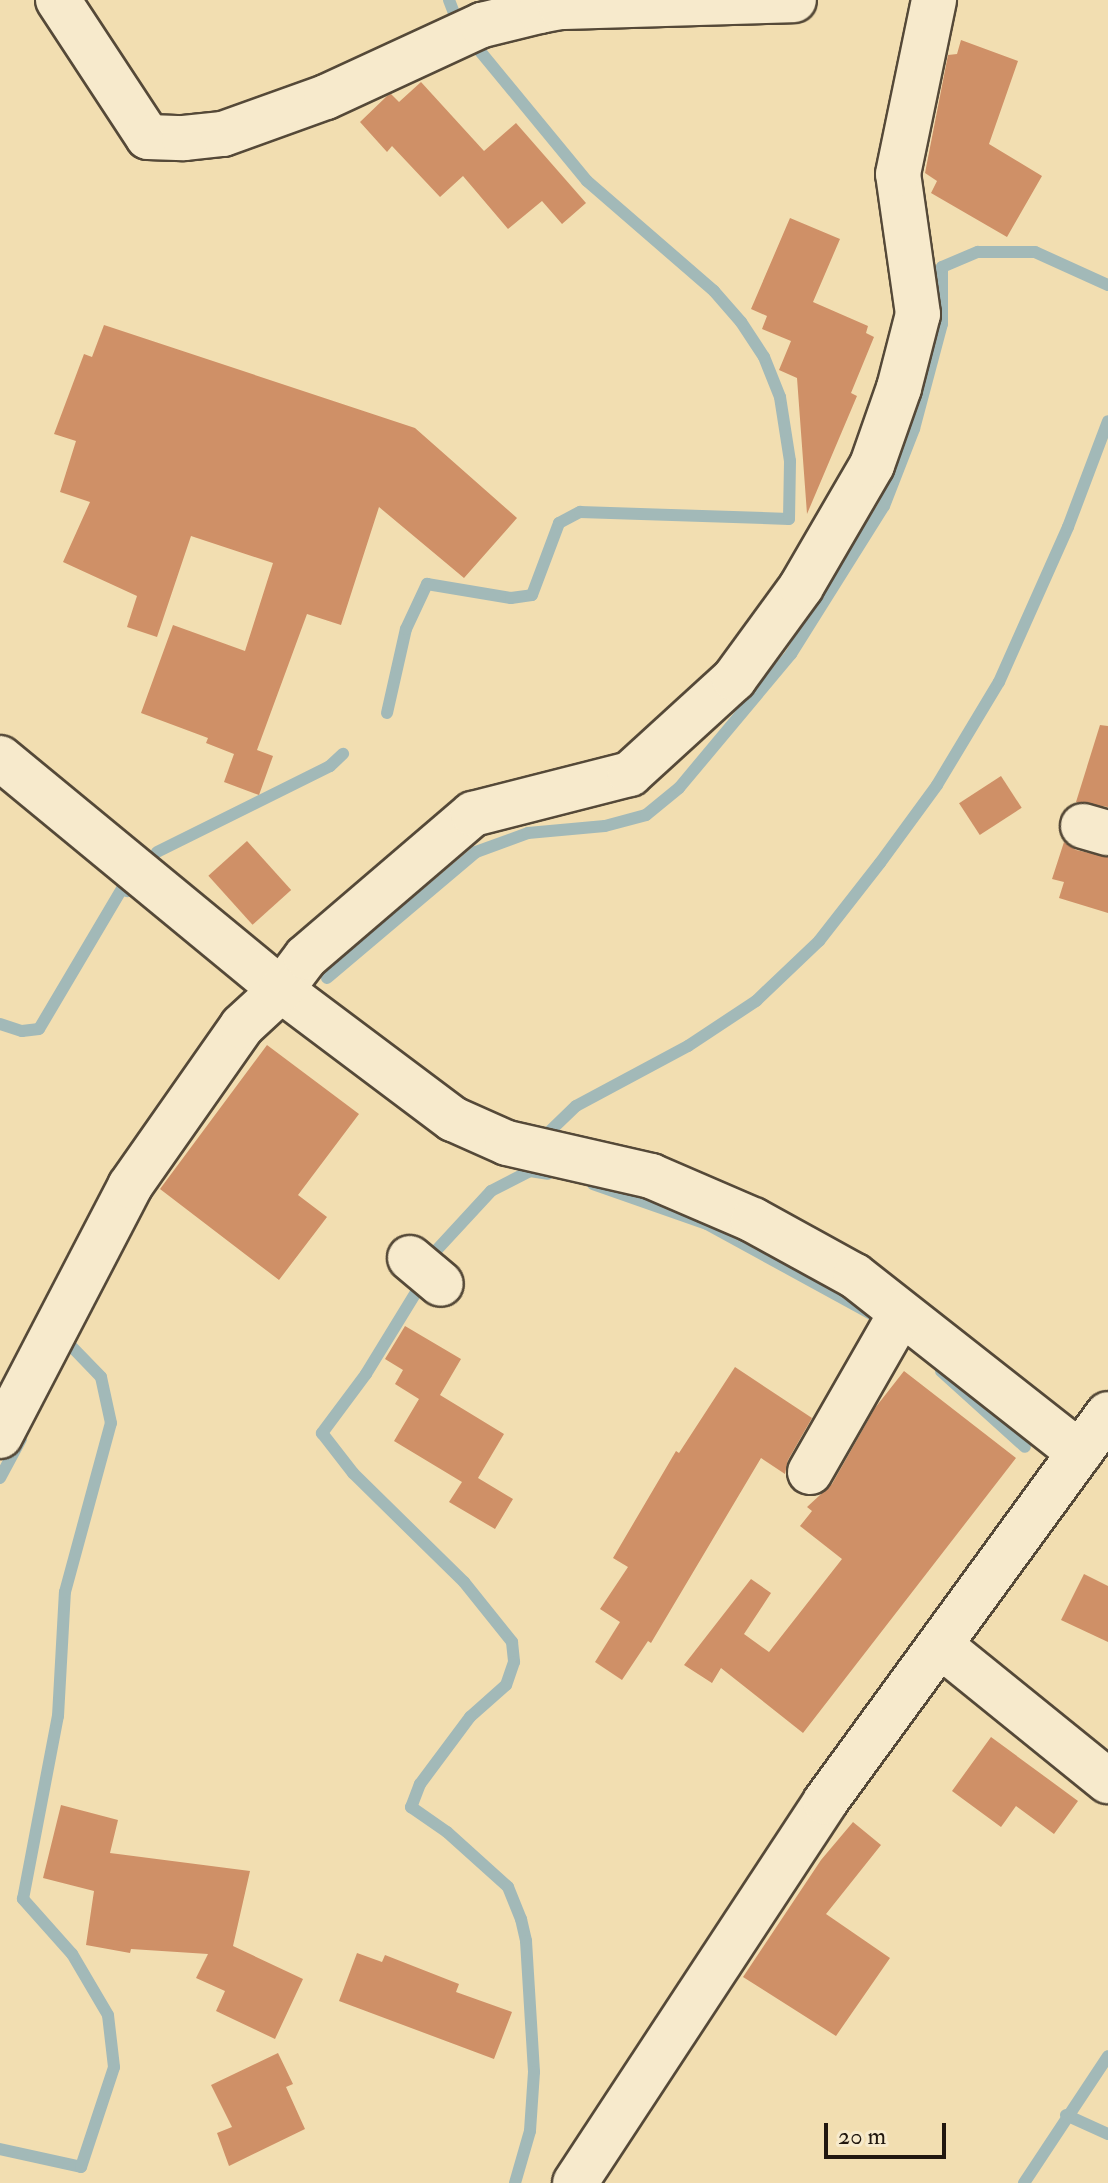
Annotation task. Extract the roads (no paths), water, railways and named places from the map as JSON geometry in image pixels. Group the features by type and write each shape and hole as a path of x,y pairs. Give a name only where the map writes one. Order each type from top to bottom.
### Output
{"street":[{"path":"58,0 148,137 172,138 223,134 326,97 482,25 540,11 561,7 794,0"},
{"path":"0,1436 130,1186 242,1026 281,990 306,957 473,814 630,774 734,679 801,587 872,465 899,388 918,314 898,174 934,0"},
{"path":"0,758 281,990 453,1119 507,1143 651,1176 753,1220 855,1276 1080,1453"},
{"path":"810,1472 901,1313"},
{"path":"575,2183 825,1802 1108,1414"},
{"path":"941,1646 1108,1781"}],"waterway":[{"path":"449,0 457,21"},
{"path":"387,713 406,629 427,584 511,598 532,595 559,523 580,512 789,519 790,461 780,397 764,357 741,322 714,291 587,181 474,44"},
{"path":"327,978 476,852 528,833 605,826 646,815 679,788 791,654 884,506 914,429 942,324 942,267 978,252 1035,252 1108,285"},
{"path":"548,1133 576,1106 688,1046 756,1001 819,941 937,785 999,682 1068,527 1108,421"},
{"path":"157,852 330,766 343,754"},
{"path":"0,1024 22,1031 39,1029 123,887 127,891"},
{"path":"432,1255 491,1191 530,1171 548,1174"},
{"path":"593,1184 707,1224 873,1315"},
{"path":"415,1294 366,1374 322,1433 353,1473 464,1582 512,1642 514,1662 506,1685 470,1717 420,1784 411,1807 447,1832 508,1887 521,1919 526,1941 534,2072 530,2131 515,2183"},
{"path":"0,2149 81,2167 114,2067 108,2015 72,1954 23,1899 58,1716 65,1592 111,1423 101,1377 70,1345"},
{"path":"941,1371 1025,1447"},
{"path":"0,1478 21,1439"},
{"path":"1024,2183 1108,2056"},
{"path":"1066,2115 1108,2134"}]}
